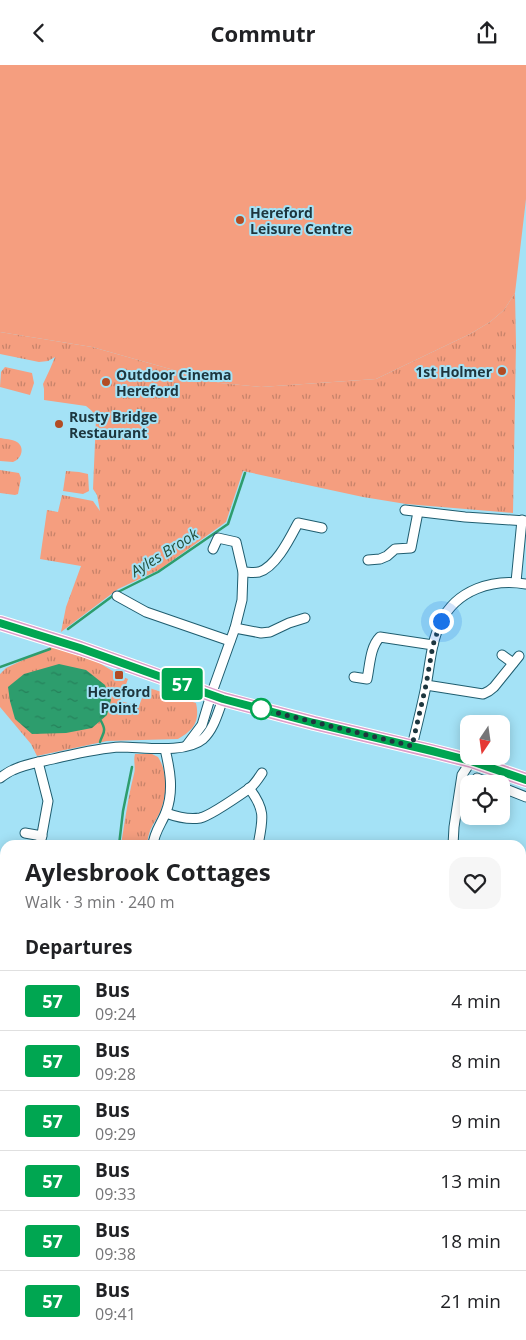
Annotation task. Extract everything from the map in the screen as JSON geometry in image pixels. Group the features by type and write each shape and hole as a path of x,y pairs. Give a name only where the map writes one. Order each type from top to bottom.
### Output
{"main road":[{"path":"0,623 80,648 217,697 314,723 460,758"},
{"path":"483,765 526,780"}],"street":[{"path":"405,510 465,517 524,520 516,582"},
{"path":"368,559 380,559 396,549 411,548 418,512"},
{"path":"243,572 259,571 273,562 286,546 298,523 322,527"},
{"path":"0,778 13,770 38,762 106,749 121,747 165,749 193,745 207,734 214,722 217,697 242,600 243,572 236,541 218,538 213,549"},
{"path":"412,746 433,645 441,621 454,603 462,596 481,587 492,584 526,583"},
{"path":"117,596 146,612 230,641"},
{"path":"235,628 261,633 270,632 305,618"},
{"path":"354,677 367,679 373,648 380,637 433,645"},
{"path":"426,685 483,694 494,687 516,659 502,655"},
{"path":"187,745 202,725 217,697"},
{"path":"154,840 166,813 170,796 171,783 165,749"},
{"path":"25,833 41,840 48,801 38,762"},
{"path":"454,840 454,827 462,775 468,765"},
{"path":"166,813 190,819 201,818 249,788 262,773"},
{"path":"249,788 259,802 262,811 259,840"},
{"path":"510,791 526,797"}],"green space":[{"name":"Hereford Leisure Centre","path":"0,65 526,65 526,199 515,293 504,310 490,322 470,334 376,379 261,387 220,383 92,347 0,332"},
{"path":"515,293 513,513 406,504 363,497 243,471 226,522 159,570 118,589 61,632 66,607 81,566 40,559 47,510 58,512 62,495 93,501 100,511 97,495 93,489 96,419 92,411 86,406 44,400 43,384 55,357 48,361 39,362 0,354 0,332 92,347 220,383 261,387 376,379 470,334 490,322 504,310"},
{"path":"5,367 32,373 34,383 30,395 0,387 1,372"},
{"path":"0,438 13,440 19,444 22,450 19,458 13,462 0,461"},
{"path":"0,470 19,473 21,478 18,494 0,493"},
{"path":"66,471 88,474 89,491 83,494 63,491"},
{"path":"53,646 91,658 116,673 115,676 128,679 120,701 139,706 146,687 196,703 197,715 192,728 178,739 107,741 37,756 31,744 0,707 0,674 6,668"},
{"path":"135,754 152,754 158,757 164,770 164,799 148,840 122,840 135,771"}],"water":[{"path":"59,664 86,670 105,685 111,700 107,715 92,728 66,733 32,734 15,719 8,687 24,674"}],"waterway":[{"name":"Ayles Brook","path":"68,629 118,592 158,572 228,524 245,473"},
{"name":"Ayles Brook","path":"0,667 50,649"},
{"path":"100,742 104,730 101,721"},
{"path":"120,840 132,767"}],"bus line":[{"name":"57","path":"0,623 80,648 223,699 471,761 526,780"}],"place":[{"name":"Hereford Leisure Centre","path":"240,220"},
{"name":"1st Holmer","path":"502,371"},
{"name":"Outdoor Cinema Hereford","path":"106,382"},
{"name":"Rusty Bridge Restaurant","path":"59,424"},
{"name":"Hereford Point","path":"119,675"}],"route":[{"path":"261,709 412,746 433,645 441,621"}]}
